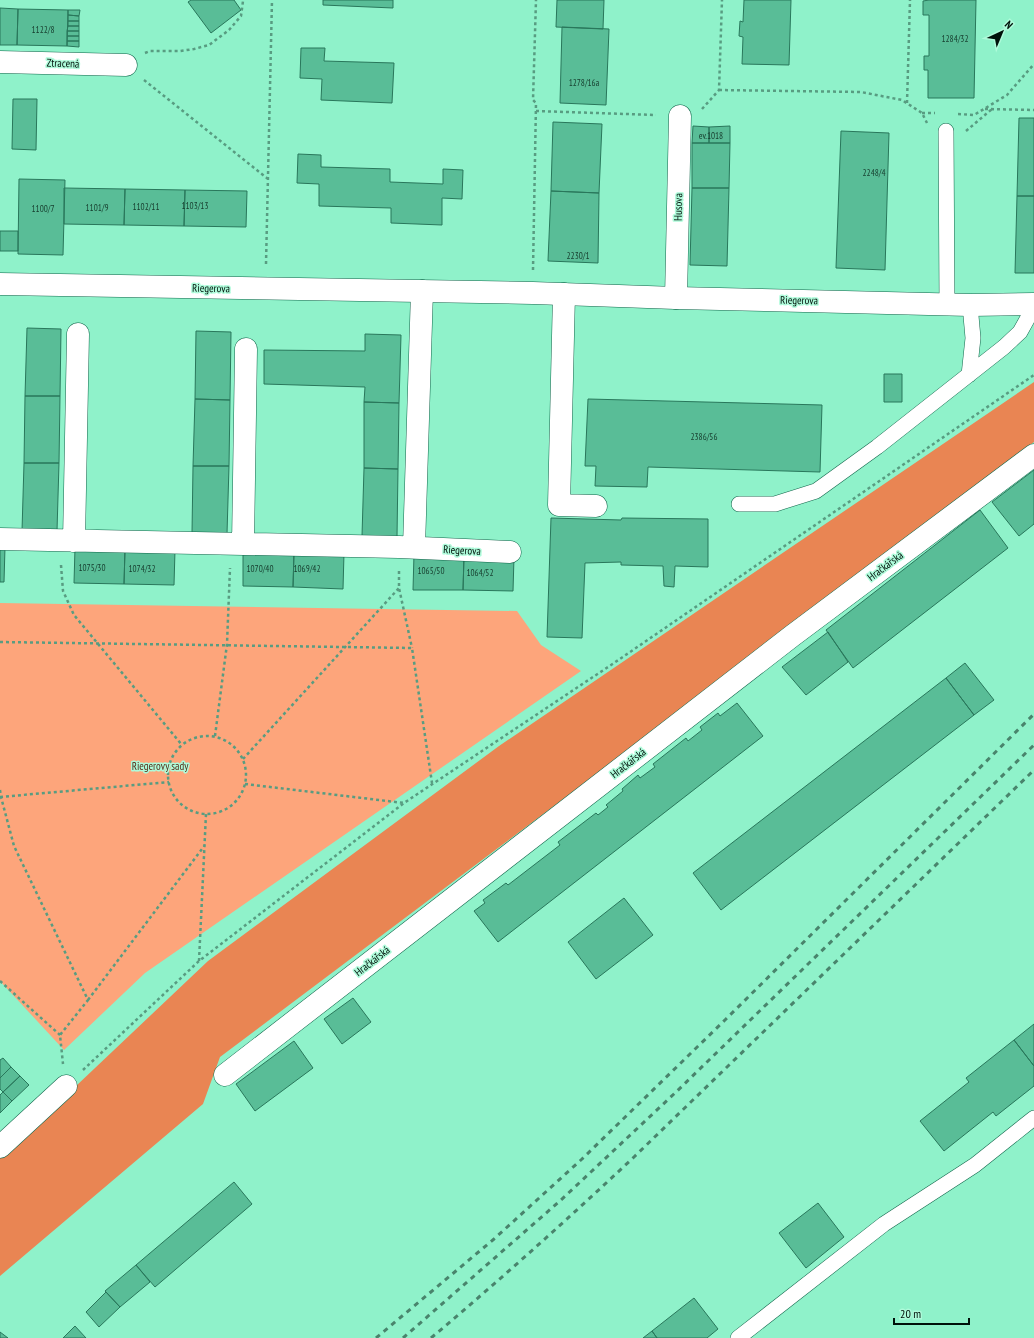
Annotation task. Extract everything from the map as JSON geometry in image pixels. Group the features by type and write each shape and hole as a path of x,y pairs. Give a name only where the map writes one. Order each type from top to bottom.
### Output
{"street":[{"name":"Ztracená","path":"0,62 126,65"},
{"name":"Husova","path":"676,298 680,116"},
{"name":"Riegerova","path":"0,284 533,293 970,305 1034,304"},
{"path":"407,547 422,291"},
{"path":"564,294 559,505 596,506"},
{"path":"66,541 78,334"},
{"path":"237,544 246,349"},
{"name":"Hračkářská","path":"225,1074 792,636 1034,455"},
{"name":"Riegerova","path":"0,539 407,547 510,552"},
{"path":"0,1147 66,1086"}],"lane":[{"path":"946,131 947,304"},
{"path":"969,375 973,338 970,305"},
{"path":"739,504 775,504 816,491 877,447 1004,347 1020,332 1034,307"},
{"path":"738,1338 884,1224 974,1165 1034,1118"}],"path":[{"path":"244,0 241,16 229,30 209,45 187,50 150,51 136,55 126,65 268,179"},
{"path":"266,289 272,0"},
{"path":"533,293 536,103 533,100 536,0"},
{"path":"536,111 696,116 719,90 722,0"},
{"path":"907,104 910,0"},
{"path":"952,114 974,115 983,110 1007,95 1034,64"},
{"path":"719,90 861,92 902,100 922,113 937,113"},
{"path":"922,113 930,131 965,132 992,109"},
{"path":"983,110 1034,110"},
{"path":"66,1086 199,961 404,803 614,663 1034,375"},
{"path":"66,541 63,591 74,615 182,745"},
{"path":"215,736 227,644 237,544"},
{"path":"407,547 399,588 412,648 432,783"},
{"path":"243,759 399,588"},
{"path":"0,642 227,644 412,648"},
{"path":"203,736 215,736 227,741 236,749 243,759 246,772 245,784 240,796 231,806 220,812 206,814 193,811 182,804 173,794 169,782 168,768 173,755 182,745 192,739 203,736"},
{"path":"0,797 169,782"},
{"path":"245,784 404,803"},
{"path":"0,790 0,797 14,846 88,1000"},
{"path":"199,961 206,814"},
{"path":"60,1035 205,845"},
{"path":"0,981 60,1035 66,1086"}],"green space":[{"name":"Riegerovy sady","path":"0,603 517,611 541,645 581,671 145,973 64,1050 0,981"}],"shaded area":[{"path":"1034,382 1034,442 896,549 220,1057 203,1104 0,1276 0,1158 208,961 499,746"}],"building":[{"path":"191,0 234,0 241,10 211,33 188,2"},
{"path":"323,0 393,0 393,8 323,5"},
{"path":"557,0 604,0 603,29 556,27"},
{"path":"744,0 791,0 789,65 742,64 743,37 739,36 740,21 743,22"},
{"path":"976,0 974,98 928,98 928,70 924,70 924,56 929,56 929,15 923,15 923,1"},
{"path":"0,8 18,9 17,45 0,45"},
{"path":"18,9 68,10 67,46 17,45"},
{"path":"68,10 80,10 79,16 68,15"},
{"path":"68,15 79,16 79,21 68,21"},
{"path":"68,21 79,21 79,26 68,26"},
{"path":"68,26 79,26 79,31 67,31"},
{"path":"562,27 609,29 606,105 560,103"},
{"path":"67,31 79,31 79,36 67,36"},
{"path":"67,36 79,36 79,41 67,41"},
{"path":"67,41 79,41 79,47 67,46"},
{"path":"301,48 325,48 324,61 394,63 392,103 321,100 322,79 300,78"},
{"path":"13,99 37,99 36,150 12,149"},
{"path":"1019,118 1034,118 1034,196 1017,196"},
{"path":"553,122 602,124 599,193 551,191"},
{"path":"693,126 709,127 709,143 692,143"},
{"path":"730,126 730,143 709,143 709,127"},
{"path":"841,131 889,133 885,270 836,268"},
{"path":"692,143 730,143 729,188 692,188"},
{"path":"298,154 321,155 321,167 390,169 390,182 443,184 443,169 463,170 462,199 442,198 442,225 391,223 391,208 319,206 319,184 297,183"},
{"path":"19,179 65,180 63,255 18,254"},
{"path":"64,188 125,189 124,225 64,224"},
{"path":"692,188 729,188 727,266 690,265"},
{"path":"125,189 185,190 184,226 124,225"},
{"path":"185,190 247,191 246,227 184,226"},
{"path":"551,191 599,193 598,263 548,261"},
{"path":"1017,196 1034,196 1034,273 1015,273"},
{"path":"0,231 18,231 18,251 0,251"},
{"path":"27,328 61,329 60,396 25,396"},
{"path":"196,331 231,332 230,400 195,399"},
{"path":"365,334 401,335 399,403 364,402 365,387 264,384 264,350 365,351"},
{"path":"884,374 902,374 902,402 884,402"},
{"path":"25,396 60,396 59,463 24,463"},
{"path":"195,399 230,400 229,466 193,466"},
{"path":"588,399 822,405 820,472 648,467 647,487 595,486 596,466 585,466"},
{"path":"364,402 399,403 398,469 364,468"},
{"path":"24,463 59,463 57,531 22,531"},
{"path":"193,466 229,466 227,534 192,533"},
{"path":"364,468 398,469 397,537 362,536"},
{"path":"1034,470 1034,524 1019,536 992,502"},
{"path":"980,510 1008,548 853,668 826,630"},
{"path":"551,518 621,520 622,518 708,519 708,567 675,566 674,587 664,586 663,566 621,565 621,562 585,563 582,638 547,637"},
{"path":"0,547 5,547 4,582 0,582"},
{"path":"75,548 125,549 124,584 74,583"},
{"path":"125,549 175,550 174,585 124,584"},
{"path":"243,552 294,552 293,587 243,586"},
{"path":"294,552 344,553 343,589 293,587"},
{"path":"414,554 464,556 463,590 413,590"},
{"path":"464,556 514,557 513,591 463,590"},
{"path":"828,632 848,662 806,695 782,667"},
{"path":"965,663 994,700 974,715 946,678"},
{"path":"946,678 974,715 721,910 693,873"},
{"path":"737,703 763,736 498,942 474,911 485,903 483,900 506,883 508,885 560,845 558,842 596,813 598,815 608,807 606,805 623,791 622,789 638,775 640,778 655,767 653,764 686,738 688,741 702,730 700,727 718,713 720,716"},
{"path":"624,898 653,935 596,979 568,942"},
{"path":"353,998 371,1022 342,1044 324,1019"},
{"path":"1034,1024 1034,1066 1014,1040"},
{"path":"1014,1040 1034,1066 1034,1086 996,1116 993,1112 944,1151 920,1121 969,1082 966,1078"},
{"path":"294,1041 313,1068 255,1111 236,1084"},
{"path":"3,1058 11,1067 0,1078 0,1060"},
{"path":"11,1067 20,1076 3,1092 0,1089 0,1078"},
{"path":"20,1076 29,1085 12,1101 3,1092"},
{"path":"3,1092 12,1101 0,1113 0,1095"},
{"path":"234,1182 252,1204 155,1287 136,1265"},
{"path":"818,1203 844,1237 806,1268 779,1233"},
{"path":"136,1265 150,1282 120,1307 105,1291"},
{"path":"106,1292 120,1307 99,1327 86,1312"},
{"path":"694,1298 718,1329 707,1338 657,1338 652,1331"},
{"path":"75,1326 86,1338 63,1338"},
{"path":"652,1331 657,1338 643,1338"},
{"path":"0,1332 8,1338 0,1338"}],"railway":[{"path":"376,1338 494,1239 582,1159 726,1019 1034,714"},
{"path":"403,1338 561,1200 675,1093 1034,745"},
{"path":"431,1338 534,1249 634,1157 1034,770"}]}
